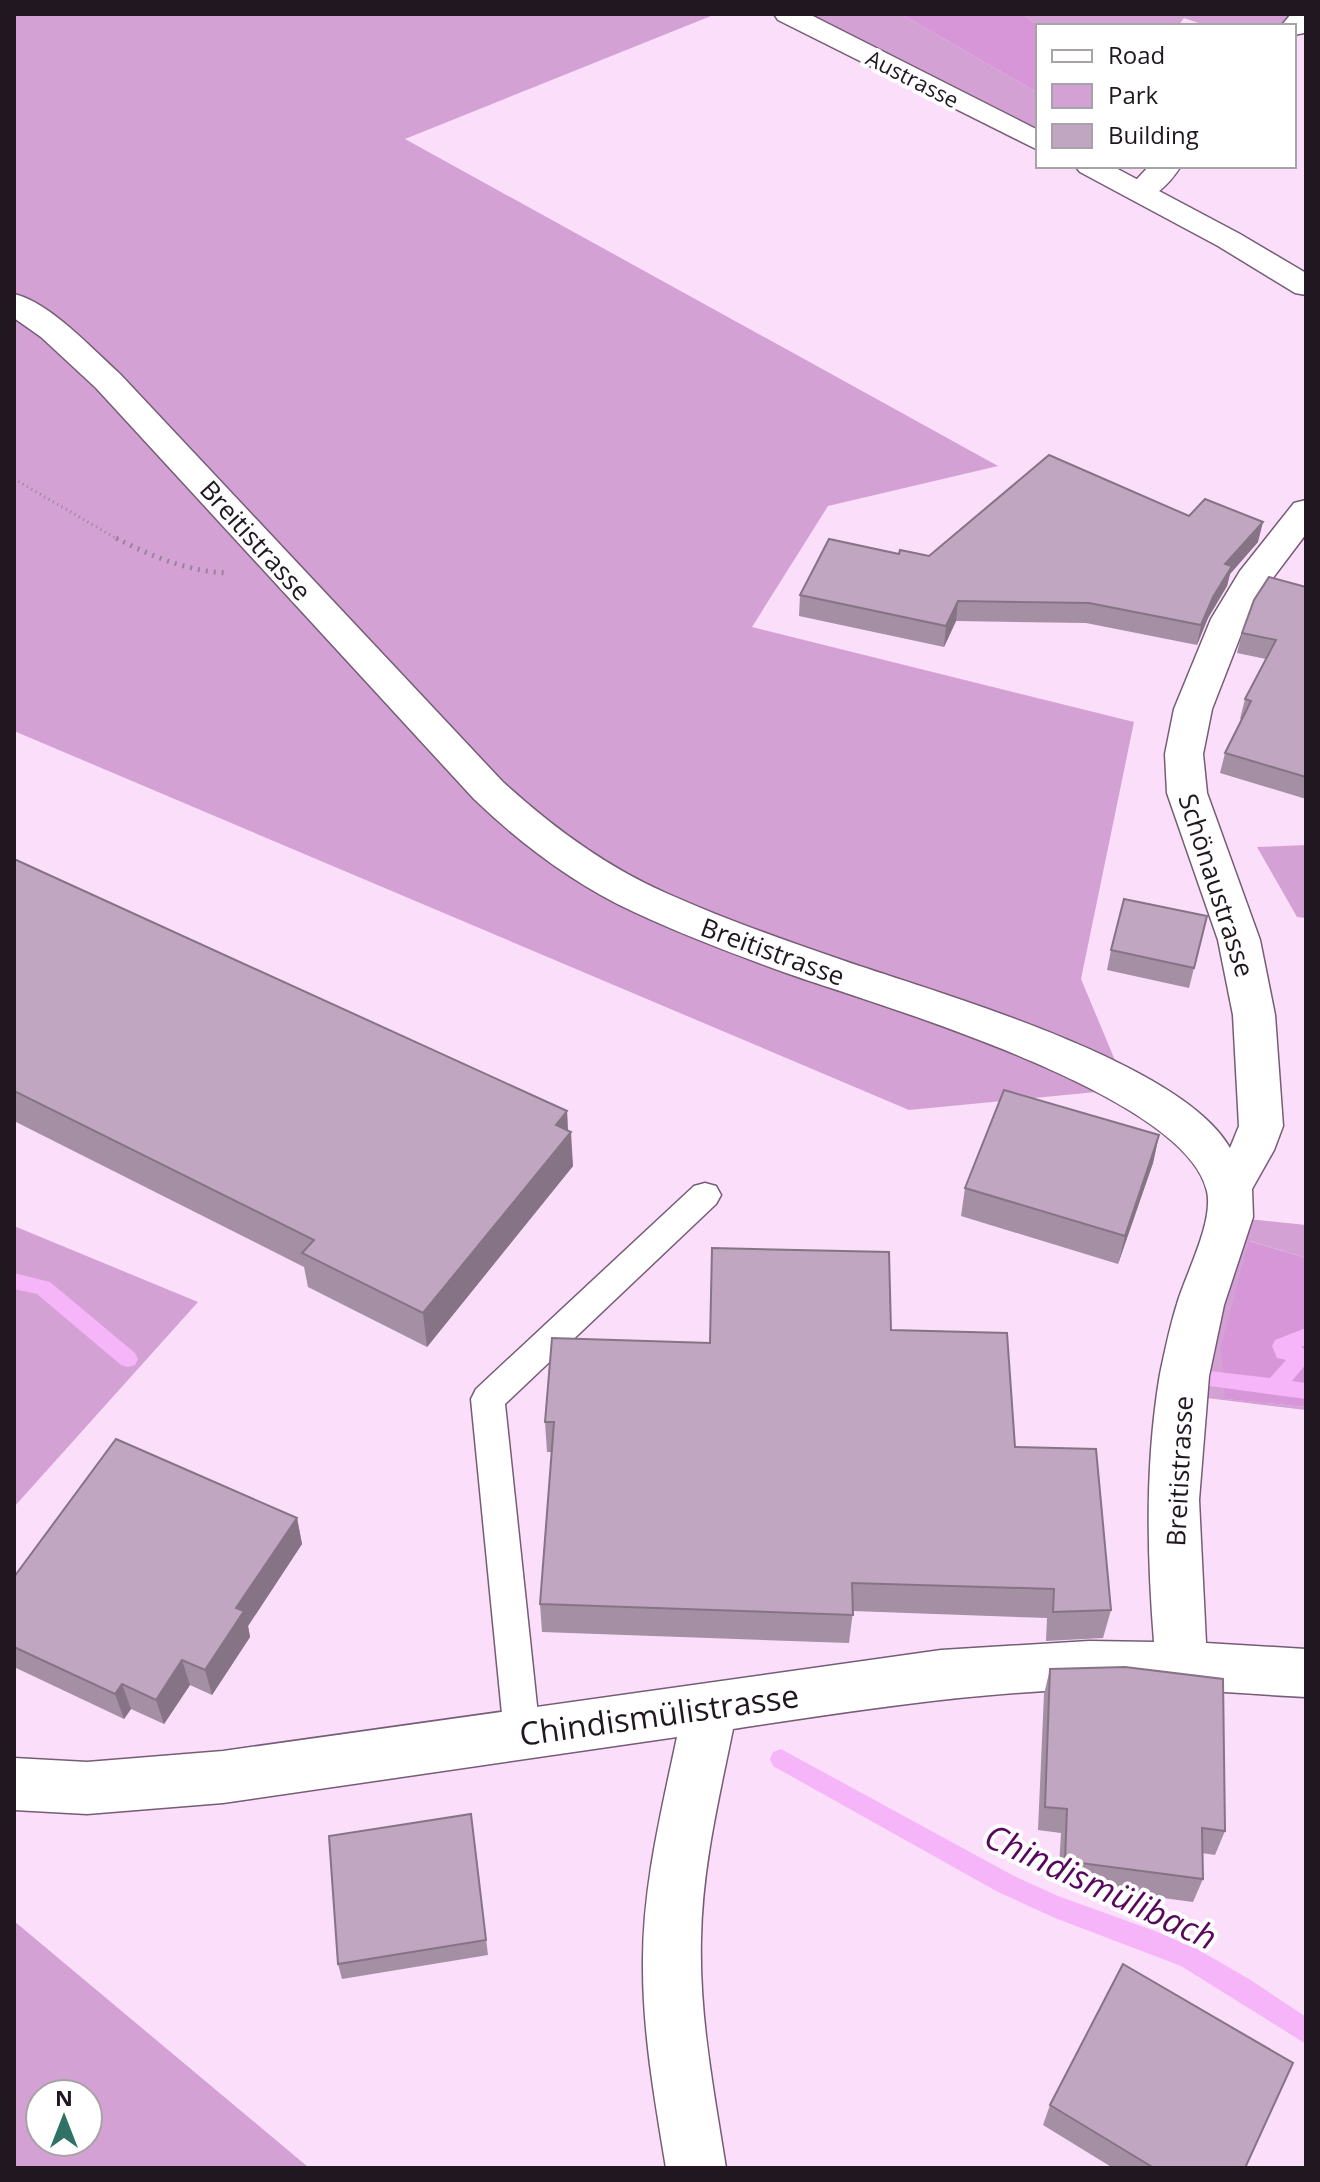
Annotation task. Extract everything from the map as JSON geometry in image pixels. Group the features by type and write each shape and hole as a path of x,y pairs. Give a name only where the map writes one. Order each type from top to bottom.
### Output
{"street":[{"name":"Austrasse","path":"788,14 1036,140"},
{"path":"1094,168 1141,191 1306,286"},
{"path":"1141,191 1164,168"},
{"name":"Breitistrasse","path":"14,303 52,330 108,381 509,811 576,862 638,897 688,919 1080,1064 1127,1089 1181,1125 1218,1164 1229,1188 1230,1217 1193,1330 1176,1442 1174,1547 1182,1666"},
{"name":"Schönaustrasse","path":"1229,1188 1252,1150 1261,1126 1254,1015 1239,940 1187,793 1184,754 1193,709 1229,619 1253,579 1306,510"},
{"name":"Chindismülistrasse","path":"14,1784 87,1788 223,1777 941,1674 1089,1665 1182,1666 1306,1673"},
{"path":"696,2168 674,2013 672,1937 678,1880 710,1706"}],"lane":[{"path":"522,1734 488,1399 705,1195"}],"path":[{"path":"14,479 134,547 187,569 205,573 236,572 274,560"}],"green space":[{"path":"14,14 716,14 405,139 998,466 828,506 752,627 1134,722 1081,979 1127,1089 909,1110 14,731"},
{"path":"788,14 901,14 1036,92 1036,140"},
{"path":"1022,14 1306,14 1296,25 1201,24 1184,18 1180,24 1036,24"},
{"path":"1306,845 1306,918 1297,917 1257,847"},
{"path":"1230,1217 1306,1225 1306,1258 1250,1241 1226,1399 1306,1407 1306,1410 1182,1395"},
{"path":"14,1226 198,1302 14,1507"},
{"path":"14,1921 308,2167 312,2168 14,2168"}],"shaded area":[{"path":"901,14 1022,14 1036,24 1036,92"},
{"path":"1249,1241 1306,1258 1306,1407 1225,1399 1221,1347"}],"building":[{"path":"1049,455 1189,516 1205,499 1263,522 1225,564 1232,566 1213,597 1201,625 1089,603 958,601 946,626 800,595 829,539 899,554 900,550 929,556"},
{"path":"1269,577 1306,587 1306,777 1225,753 1251,701 1245,699 1276,640 1242,633 1254,600"},
{"path":"14,859 567,1111 556,1125 571,1132 423,1313 302,1253 314,1240 14,1091"},
{"path":"1124,899 1207,916 1194,968 1111,950"},
{"path":"1004,1090 1159,1135 1125,1236 965,1188"},
{"path":"712,1248 889,1252 891,1330 1007,1333 1015,1447 1096,1449 1111,1610 1053,1612 1054,1589 852,1583 853,1615 540,1604 554,1422 545,1422 552,1338 710,1343"},
{"path":"116,1439 297,1518 236,1608 244,1611 205,1670 182,1660 156,1700 122,1684 115,1694 14,1647 14,1577"},
{"path":"1125,1667 1223,1679 1225,1831 1202,1828 1203,1879 1065,1861 1067,1809 1045,1807 1050,1669"},
{"path":"471,1814 486,1940 338,1964 329,1836"},
{"path":"1123,1964 1293,2063 1245,2168 1154,2168 1050,2105"}],"waterway":[{"name":"Chindismülibach","path":"14,1281 43,1288 128,1359"},
{"path":"1276,1386 1300,1357 1284,1352 1282,1346 1306,1336"},
{"path":"1209,1379 1306,1391"},
{"name":"Chindismülibach","path":"781,1759 1006,1884 1055,1907 1155,1942 1207,1967 1306,2032"}]}
